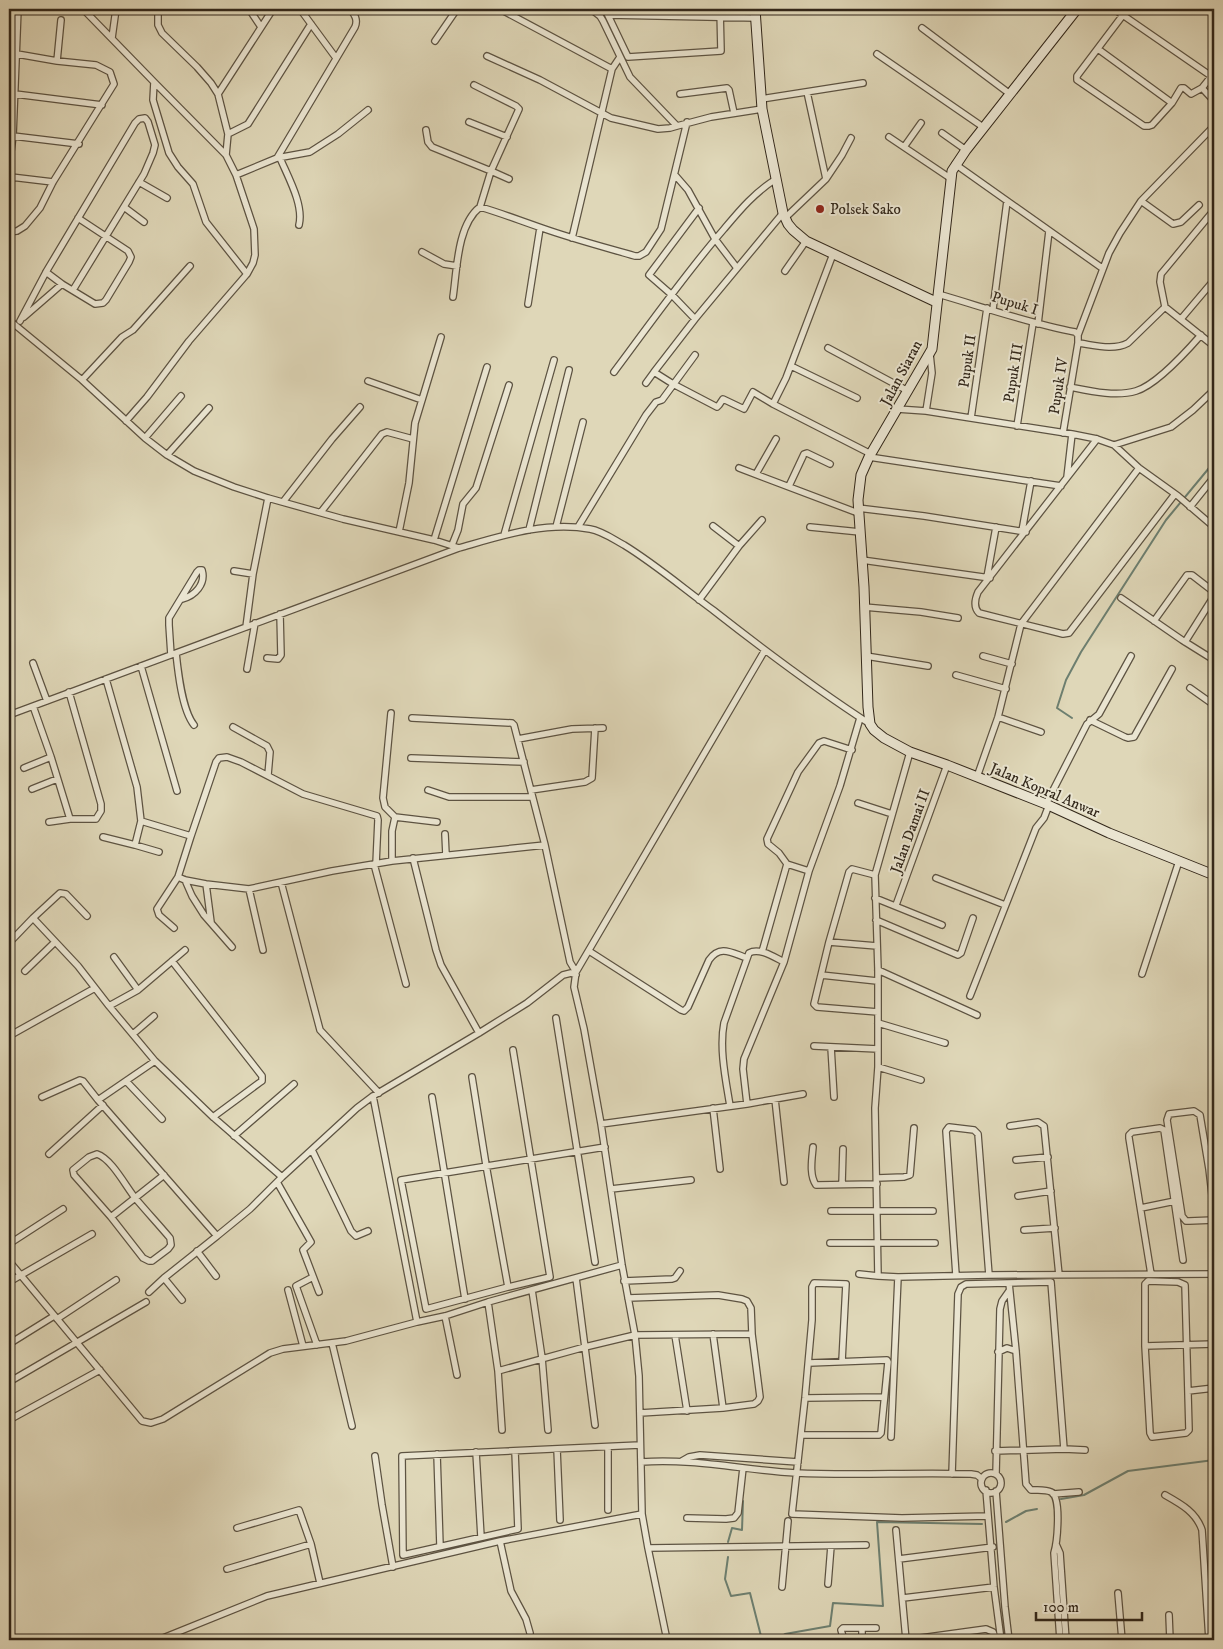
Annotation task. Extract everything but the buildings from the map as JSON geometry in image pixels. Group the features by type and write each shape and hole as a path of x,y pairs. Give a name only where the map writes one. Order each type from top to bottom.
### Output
{"street":[{"path":"17,54 96,65 110,72 114,84 40,208 25,226 17,231 9,232 10,160 13,136 18,9"},
{"path":"83,9 226,155 236,175 254,229 255,255 247,274 189,341 148,397 126,421"},
{"path":"112,38 116,9"},
{"path":"158,9 158,25 162,33 202,72 218,94 228,134 226,155"},
{"path":"248,9 261,27"},
{"path":"218,94 273,9"},
{"path":"300,9 336,58"},
{"path":"278,158 356,24 356,16 350,9"},
{"path":"435,41 457,9"},
{"path":"500,9 612,69"},
{"path":"591,9 600,16 630,78 678,126"},
{"path":"720,9 720,17 721,51 628,57 606,12 720,17 756,14 762,109 784,216 793,230 806,241 937,298"},
{"name":"Jalan Siaran","path":"870,724 858,511 861,476 870,455 930,354 934,338 950,178 955,164 1077,9"},
{"path":"1114,9 1123,15 1213,75 1202,88 1191,94 1184,88 1181,88 1172,103 1149,126 1144,126 1077,80 1077,76 1123,15"},
{"path":"57,61 61,20"},
{"path":"228,134 248,124 311,24"},
{"path":"922,28 1010,94"},
{"path":"1098,49 1172,103"},
{"path":"876,54 983,127"},
{"path":"487,56 540,80 601,114 658,129 762,109"},
{"path":"572,238 612,69 620,57"},
{"path":"154,82 153,100 169,153 178,167 194,184 206,222 247,274"},
{"path":"761,99 863,83"},
{"path":"453,297 458,255 469,218 480,207 491,171 518,111 518,107 474,85"},
{"path":"680,94 727,88 734,114"},
{"path":"1202,88 1214,101"},
{"path":"807,92 826,179"},
{"path":"15,94 102,105"},
{"path":"236,175 278,158 310,152 338,134 368,110"},
{"path":"18,323 46,272 135,123 139,118 145,118 148,122 154,148 139,182 73,290"},
{"path":"469,122 507,137"},
{"path":"480,207 572,238 635,256 643,254 654,242 661,229 687,122"},
{"path":"904,147 921,122"},
{"path":"1165,307 1128,344 1114,348 1078,343 1078,334 1102,268 1141,201 1214,126"},
{"path":"426,130 428,142 432,146 508,179"},
{"path":"942,132 966,150"},
{"path":"13,136 78,144"},
{"path":"888,137 950,178"},
{"path":"646,384 695,319 737,268 784,216 826,179 842,155 850,138"},
{"path":"278,158 300,207 301,217 299,225"},
{"path":"955,164 1102,268"},
{"path":"675,175 688,190 715,239 737,268"},
{"path":"11,177 54,182"},
{"path":"614,372 715,239 754,194 776,179"},
{"path":"139,182 167,198"},
{"name":"Pupuk II","path":"971,418 1007,201"},
{"path":"1141,201 1173,224 1181,222 1199,205"},
{"path":"124,207 144,222"},
{"path":"695,319 649,275 699,208"},
{"path":"1214,210 1161,274 1160,282 1165,307 1214,346"},
{"path":"46,272 95,304 103,303 106,300 131,257 128,251 78,218"},
{"path":"528,304 540,228"},
{"name":"Pupuk III","path":"1017,426 1036,323 1049,231"},
{"path":"786,271 806,241"},
{"path":"422,252 444,264 457,266"},
{"path":"773,404 790,366 833,254"},
{"path":"82,380 122,337 133,330 190,266"},
{"path":"1181,319 1214,280"},
{"path":"18,323 62,284"},
{"name":"Pupuk I","path":"937,298 990,309 1078,334"},
{"path":"9,320 18,323 145,438 167,455 207,477 268,498 459,548"},
{"path":"1070,387 1096,392 1134,392 1149,384 1182,356 1201,335"},
{"path":"399,532 409,484 415,423 441,338"},
{"name":"Pupuk IV","path":"1063,433 1078,343"},
{"path":"828,348 908,391"},
{"path":"926,411 932,373 930,354"},
{"path":"578,527 646,415 656,402 662,400 695,355"},
{"path":"504,535 554,360"},
{"path":"790,366 857,398"},
{"path":"434,540 487,367"},
{"path":"528,530 570,370"},
{"path":"654,372 717,407 724,399 744,409 753,392 870,455 1061,486"},
{"path":"368,381 422,400"},
{"path":"452,545 458,530 463,504 476,488 509,385"},
{"path":"1114,445 1171,427 1214,390"},
{"path":"145,438 181,396"},
{"path":"283,502 332,439 360,407"},
{"path":"167,455 209,408"},
{"path":"897,409 926,411 1072,434 1114,445 1139,468 1176,495 1214,527"},
{"path":"556,527 583,422"},
{"path":"320,512 382,434 387,432 413,439"},
{"path":"1067,478 1072,434"},
{"path":"756,474 776,439"},
{"path":"1097,439 988,577 975,599 976,610 984,615 1063,634 1069,632 1176,495"},
{"path":"788,486 805,453 830,464"},
{"path":"740,468 858,511 924,516 1024,532"},
{"path":"977,777 998,717 1021,624 1139,468"},
{"path":"1188,506 1214,477"},
{"path":"1024,532 1030,481"},
{"path":"246,627 253,574 268,498"},
{"path":"699,600 738,546 762,520"},
{"path":"713,526 738,546"},
{"path":"9,715 459,548 528,530 578,527 599,531 646,559 765,650 870,724"},
{"path":"810,527 860,532"},
{"path":"988,577 996,527"},
{"path":"862,560 988,577"},
{"path":"182,599 189,598 197,590 202,578 202,570 197,572 170,618 169,625 179,680 189,718 194,725"},
{"path":"234,571 253,574"},
{"path":"1154,621 1188,575 1192,575 1214,594 1185,642"},
{"path":"1121,598 1185,642 1214,659"},
{"path":"864,607 921,612 958,618"},
{"path":"266,658 278,659 281,655 280,614"},
{"path":"247,669 255,623"},
{"path":"667,1640 642,1514 639,1376 635,1335 624,1281 601,1124 584,1029 574,987 576,973 589,950 765,650"},
{"path":"866,656 928,666"},
{"path":"982,656 1012,664"},
{"path":"970,996 1036,828 1044,818 1047,805 1087,724 1099,714 1131,656"},
{"path":"33,662 47,701"},
{"path":"141,666 177,791"},
{"path":"1090,720 1125,737 1134,736 1172,669"},
{"path":"956,675 1006,689"},
{"path":"106,679 137,787 140,821 135,845"},
{"path":"1190,688 1214,705"},
{"path":"49,822 70,819 96,819 101,812 101,804 69,692"},
{"path":"32,706 51,757 70,819"},
{"path":"391,713 383,798 385,807 395,817 437,822"},
{"path":"998,717 1041,732"},
{"path":"412,718 512,723 514,726 545,844 570,962 576,973"},
{"path":"747,1104 743,1069 744,1059 784,962 808,871 852,750 860,718"},
{"name":"Jalan Kopral Anwar","path":"870,724 878,733 910,752 1047,805 1109,833 1214,875"},
{"path":"232,727 268,746 270,752 268,775"},
{"path":"428,790 449,797 532,794 585,782 592,778 595,728"},
{"path":"518,739 572,729 603,728"},
{"path":"808,871 787,864 779,853 768,844 767,839 798,772 821,741 852,750"},
{"path":"878,1276 875,1108 878,1067 878,970 875,875 910,752"},
{"path":"174,928 162,919 157,913 157,909 178,877 216,762 223,756 234,759 268,775 303,794 377,816 375,864 406,984"},
{"path":"24,768 51,757"},
{"path":"411,758 524,762"},
{"name":"Jalan Damai II","path":"896,905 947,765"},
{"path":"32,788 58,779"},
{"path":"858,803 892,814"},
{"path":"392,861 392,831 395,817"},
{"path":"140,821 191,836"},
{"path":"444,834 446,855"},
{"path":"103,837 159,852"},
{"path":"178,877 206,884 249,889 392,861 545,844"},
{"path":"413,858 441,966 479,1033"},
{"path":"1142,974 1178,861"},
{"path":"762,952 787,864"},
{"path":"875,875 850,870 829,942 814,1004 816,1007 878,1012"},
{"path":"936,878 1005,905"},
{"path":"185,880 204,915 232,947"},
{"path":"281,882 320,1030 379,1093"},
{"path":"206,884 211,922"},
{"path":"249,889 263,950"},
{"path":"9,943 57,895 66,894 87,916"},
{"path":"875,898 896,905 942,926"},
{"path":"33,918 78,966 155,1061 213,1117 282,1177"},
{"path":"876,920 958,955 961,953 973,918"},
{"path":"25,971 55,942"},
{"path":"829,942 877,946"},
{"path":"109,1006 138,990 185,950"},
{"path":"589,950 681,1010 688,1007 714,953 720,950 747,958"},
{"path":"730,1106 724,1067 724,1024 747,958 752,951 762,952 784,962"},
{"path":"114,956 138,990"},
{"path":"172,961 262,1076 262,1080 259,1083 213,1117"},
{"path":"878,970 977,1015"},
{"path":"149,1292 250,1209 357,1108 373,1096 527,1003 563,976 576,973"},
{"path":"821,975 877,981"},
{"path":"9,1036 95,988"},
{"path":"133,1034 154,1016"},
{"path":"556,1018 595,1262"},
{"path":"878,1023 944,1043"},
{"path":"814,1046 878,1049"},
{"path":"831,1046 834,1097"},
{"path":"513,1050 530,1158 551,1276 426,1309 401,1180 404,1178 530,1158 604,1147"},
{"path":"49,1154 126,1081 155,1061"},
{"path":"878,1067 921,1080"},
{"path":"472,1077 508,1287"},
{"path":"42,1097 80,1080 83,1081 217,1236"},
{"path":"126,1081 162,1119"},
{"path":"234,1136 294,1084"},
{"path":"601,1124 747,1104 803,1094"},
{"path":"373,1096 417,1322"},
{"path":"432,1097 465,1299"},
{"path":"775,1099 784,1182"},
{"path":"713,1108 720,1169"},
{"path":"1214,1212 1200,1115 1194,1111 1169,1114 1167,1120 1182,1216 1188,1221 1214,1220"},
{"path":"1010,1126 1038,1122 1044,1126 1059,1275"},
{"path":"956,1275 946,1131 949,1127 974,1130 978,1134 989,1275"},
{"path":"813,1147 812,1174 816,1185 877,1181 904,1177 910,1175 914,1128"},
{"path":"1151,1274 1129,1135 1132,1132 1160,1128 1164,1130 1183,1260"},
{"path":"842,1184 844,1149"},
{"path":"312,1150 351,1231 356,1236 368,1231"},
{"path":"97,1154 114,1169 135,1198 170,1238 171,1245 152,1261 146,1260 111,1217 74,1175 73,1170 89,1157 97,1154"},
{"path":"1016,1160 1048,1157"},
{"path":"111,1217 164,1175"},
{"path":"610,1189 691,1180"},
{"path":"277,1182 311,1242 303,1250 319,1292"},
{"path":"1018,1196 1051,1191"},
{"path":"1141,1208 1175,1201"},
{"path":"9,1244 63,1209"},
{"path":"831,1211 934,1211"},
{"path":"1024,1230 1055,1228"},
{"path":"9,1282 92,1234"},
{"path":"830,1243 936,1243"},
{"path":"198,1252 216,1276"},
{"path":"9,1261 142,1421 151,1423 163,1419 264,1356 283,1349 346,1341 446,1316 488,1302 622,1265"},
{"path":"624,1281 672,1279 680,1271"},
{"path":"859,1274 898,1277 1214,1274"},
{"path":"313,1276 296,1286 317,1345"},
{"path":"892,1437 898,1277"},
{"path":"164,1278 182,1300"},
{"path":"576,1278 595,1425"},
{"path":"9,1344 116,1280"},
{"path":"1151,1280 1178,1282 1185,1286 1185,1344 1188,1432 1151,1436 1145,1346 1145,1284 1151,1280"},
{"path":"842,1361 846,1284 818,1282 812,1287 808,1363 793,1515 902,1518 988,1516"},
{"path":"952,1474 958,1294 961,1287 966,1284 1051,1282 1064,1449"},
{"path":"1009,1283 1026,1486 1031,1490 1050,1491 1057,1502 1054,1553 1060,1640"},
{"path":"288,1290 303,1346"},
{"path":"532,1290 542,1358 548,1430"},
{"path":"986,1490 994,1587 1001,1640 1008,1640 996,1491 1001,1482 996,1474 995,1451 1000,1305 1009,1291"},
{"path":"628,1298 718,1295 742,1298 747,1301 751,1308 752,1334 760,1399 754,1404 724,1408 640,1414"},
{"path":"9,1382 146,1302"},
{"path":"488,1302 498,1370 502,1430"},
{"path":"446,1316 457,1376"},
{"path":"713,1334 724,1408"},
{"path":"498,1370 635,1335 752,1334"},
{"path":"674,1335 687,1411"},
{"path":"332,1343 352,1426"},
{"path":"1145,1346 1214,1344"},
{"path":"998,1352 1007,1348 1016,1351"},
{"path":"801,1435 880,1434 888,1362 887,1360 808,1363"},
{"path":"9,1420 100,1370"},
{"path":"1188,1391 1214,1388"},
{"path":"805,1398 884,1396"},
{"path":"516,1451 517,1530 481,1536 405,1555 402,1554 401,1457 403,1456 640,1445"},
{"path":"608,1447 608,1510"},
{"path":"557,1449 560,1520"},
{"path":"995,1451 1085,1450"},
{"path":"476,1452 481,1536"},
{"path":"437,1454 440,1546"},
{"path":"682,1461 689,1457 700,1455 798,1462"},
{"path":"375,1456 393,1568"},
{"path":"687,1518 734,1518 738,1513 741,1457"},
{"path":"641,1462 682,1461 797,1473 971,1474 977,1475 982,1479"},
{"path":"996,1474 986,1474 982,1479 982,1485 986,1490 996,1491"},
{"path":"1053,1494 1079,1492"},
{"path":"1165,1495 1194,1514 1202,1530 1209,1640"},
{"path":"237,1528 299,1510 311,1544 320,1583"},
{"path":"158,1640 267,1596 500,1542 642,1514"},
{"path":"782,1587 788,1521"},
{"path":"896,1530 906,1640 986,1630 993,1632 996,1640"},
{"path":"500,1542 511,1592 526,1619 530,1634"},
{"path":"226,1570 311,1544"},
{"path":"1056,1544 1060,1553 1066,1640"},
{"path":"828,1584 831,1546"},
{"path":"648,1548 866,1546"},
{"path":"899,1559 1000,1546"},
{"path":"903,1598 994,1587"},
{"path":"1118,1593 1122,1640"},
{"path":"1169,1615 1170,1640"},
{"path":"844,1640 841,1630 843,1628 876,1628"},
{"path":"862,1628 862,1640"}],"waterway":[{"path":"1072,718 1057,708 1066,680 1081,652 1166,520 1214,462"},
{"path":"1061,1499 1084,1495 1128,1471 1214,1460"},
{"path":"728,1542 732,1528 742,1530 743,1501"},
{"path":"1006,1522 1026,1511 1037,1509"},
{"path":"776,1640 785,1634 830,1626 833,1603 883,1606 877,1522 982,1524"},
{"path":"728,1557 725,1579 731,1596 750,1593 762,1640"}],"place":[{"name":"Polsek Sako","path":"820,209"}]}
